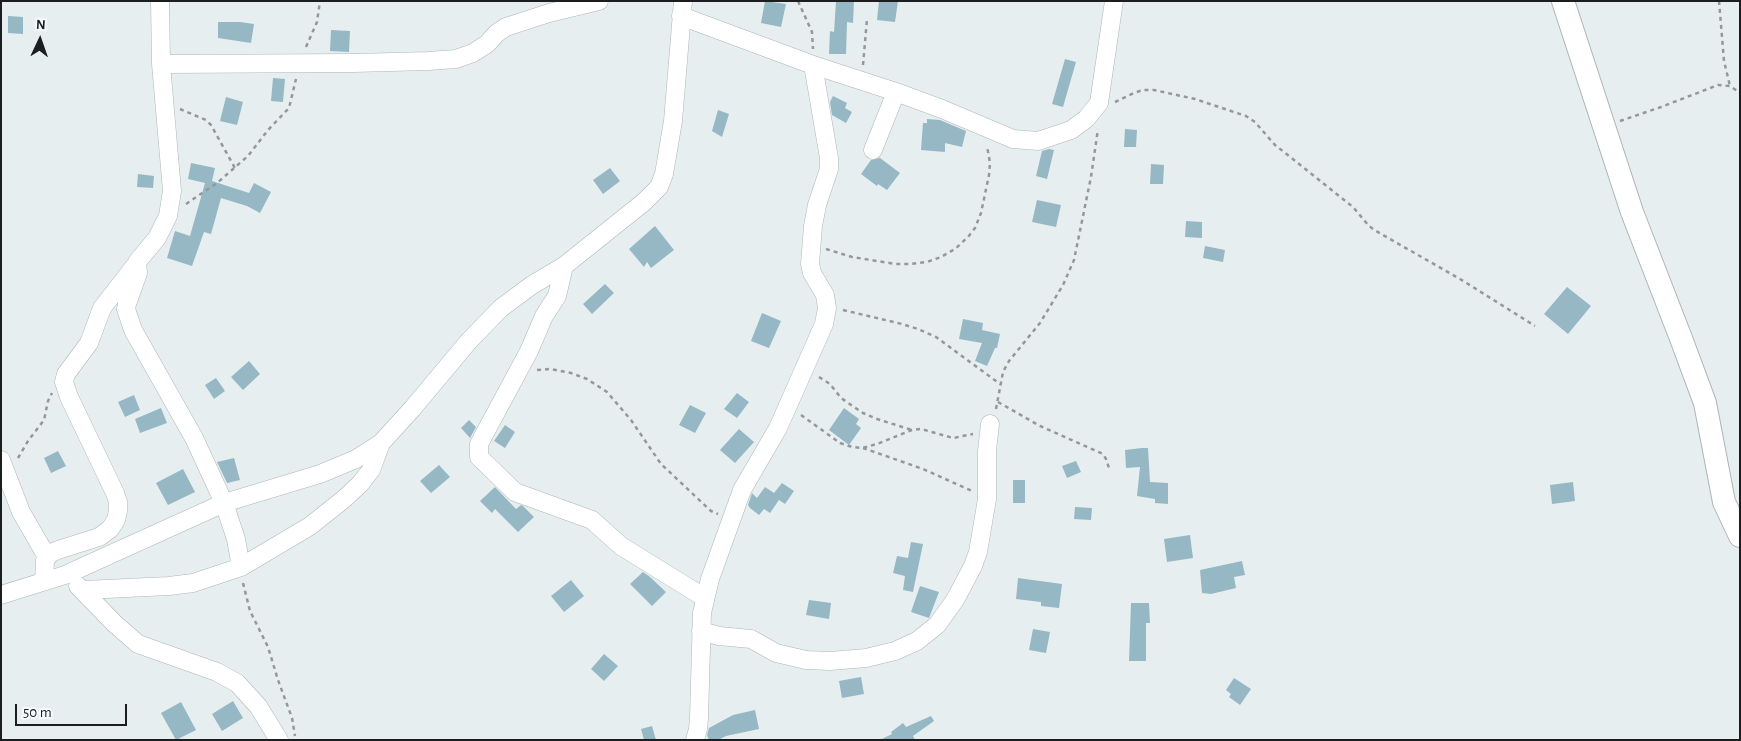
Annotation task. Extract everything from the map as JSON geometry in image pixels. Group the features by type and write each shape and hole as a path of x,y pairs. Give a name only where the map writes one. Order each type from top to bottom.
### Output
{"street":[{"path":"44,581 44,564 47,557 58,550 99,537 110,529 116,520 118,511 115,493 65,388 64,382 66,374 89,343 102,308 157,238 168,216 172,191 161,64 160,1"},
{"path":"161,64 382,62 456,59 473,53 487,44 506,27 549,13 598,1"},
{"path":"1,595 65,575 224,503 320,474 356,459 380,443 412,409 468,342 495,314 532,285 564,266 644,202 659,187 664,174 673,121 682,9 813,65 896,92 1013,139 1038,141 1071,130 1099,107 1114,1"},
{"path":"1563,1 1632,212 1705,403 1724,502 1740,536"},
{"path":"695,740 699,718 701,632 705,598 715,562 742,490 790,405 824,324 827,308 825,295 812,273 810,264 817,205 829,170 829,158 813,65"},
{"path":"872,150 896,92"},
{"path":"137,262 138,273 127,304 128,317 133,330 194,438 224,503 236,538 241,567"},
{"path":"564,266 557,296 544,316 516,377 506,392 479,444 478,453 480,459 515,492 592,520 621,546 705,598"},
{"path":"701,632 751,639 776,653 806,660 830,661 866,658 895,651 916,641 936,624 955,600 978,552 987,499 987,451 990,424"},
{"path":"84,590 169,586 192,582 241,567 310,526 344,499 371,470 380,443"},
{"path":"4,469 21,512 47,557"},
{"path":"65,575 84,590 115,624 138,644 217,672 237,683 258,706 279,740"}],"path":[{"path":"168,216 217,184 235,168 289,108 300,63 316,22 320,1"},
{"path":"798,1 812,32 813,65"},
{"path":"1720,1 1724,61 1730,86"},
{"path":"862,81 867,19"},
{"path":"1604,125 1638,116 1718,86 1730,86 1740,93"},
{"path":"790,405 814,426 840,443 852,448 862,448 877,444 912,430 921,429 944,436 962,437 977,434 990,424 998,402 1003,372 1040,323 1063,285 1074,260 1097,144 1099,107 1143,90 1154,90 1195,99 1246,116 1282,150 1353,207 1369,226 1460,279 1535,326"},
{"path":"165,103 206,120 211,125 235,168"},
{"path":"811,243 852,256 896,264 927,262 955,249 975,228 986,194 990,163 979,124"},
{"path":"827,308 840,309 918,328 936,337 1000,384"},
{"path":"804,368 824,380 841,398 863,412 877,419 912,430"},
{"path":"516,377 535,370 550,369 587,378 607,392 625,413 661,464 711,511 731,518"},
{"path":"4,469 44,420 50,396 64,382"},
{"path":"998,402 1040,426 1103,454 1110,472"},
{"path":"862,448 923,469 987,499"},
{"path":"241,567 245,595 254,621 268,647 294,724 296,740"}],"building":[{"path":"765,1 786,4 781,27 761,23"},
{"path":"836,1 854,1 853,23 847,22 846,54 829,54 830,31 834,32"},
{"path":"879,1 898,1 895,22 877,20"},
{"path":"8,16 23,17 23,34 8,33"},
{"path":"218,22 254,24 251,43 218,38"},
{"path":"331,30 350,31 349,52 330,51"},
{"path":"1065,59 1076,62 1063,107 1052,104"},
{"path":"273,78 285,79 283,102 271,101"},
{"path":"833,96 847,103 845,108 852,112 846,123 832,115 830,102"},
{"path":"226,97 243,102 237,125 220,121"},
{"path":"718,110 729,114 722,137 712,131"},
{"path":"927,119 940,120 966,131 962,147 945,143 945,152 921,150 923,123 927,123"},
{"path":"1125,129 1137,130 1136,147 1124,147"},
{"path":"1054,150 1047,179 1036,176 1042,151"},
{"path":"880,158 900,173 887,190 878,184 877,186 861,174 871,160"},
{"path":"191,163 215,168 212,181 249,193 254,183 271,192 260,213 247,206 221,198 211,234 204,232 192,266 167,258 175,231 190,236 205,183 188,179"},
{"path":"1151,164 1164,165 1163,184 1150,184"},
{"path":"610,168 620,181 603,194 593,180"},
{"path":"138,174 154,176 153,188 137,187"},
{"path":"1037,200 1061,205 1056,227 1032,222"},
{"path":"1186,221 1202,222 1202,238 1185,237"},
{"path":"655,226 674,250 651,268 647,262 644,267 629,249"},
{"path":"1205,246 1225,250 1223,262 1203,258"},
{"path":"605,284 614,293 592,314 583,304"},
{"path":"1567,287 1591,306 1568,334 1544,314"},
{"path":"762,313 781,321 769,348 751,341"},
{"path":"963,319 983,323 982,330 1000,334 997,348 995,348 987,366 975,361 982,343 959,339"},
{"path":"249,361 260,374 243,390 231,377"},
{"path":"216,378 225,391 214,399 205,385"},
{"path":"737,393 749,402 737,418 724,409"},
{"path":"134,395 140,410 125,417 118,402"},
{"path":"690,405 706,413 695,433 679,425"},
{"path":"161,408 167,423 140,433 135,419"},
{"path":"844,408 859,419 856,424 861,428 849,445 829,430"},
{"path":"469,420 476,427 470,438 461,428"},
{"path":"505,425 515,432 505,448 494,441"},
{"path":"739,429 754,442 735,463 720,450"},
{"path":"1148,448 1150,482 1168,483 1168,504 1155,503 1155,499 1137,496 1140,467 1126,468 1125,450"},
{"path":"58,451 66,466 51,473 44,458"},
{"path":"234,458 240,480 227,483 217,462"},
{"path":"1076,461 1081,472 1067,478 1062,466"},
{"path":"439,465 450,477 431,493 420,481"},
{"path":"183,469 195,492 168,505 156,483"},
{"path":"1013,480 1025,480 1025,503 1013,503"},
{"path":"1573,482 1575,501 1552,504 1550,485"},
{"path":"782,483 794,491 785,504 779,500 770,513 764,509 759,515 750,508 748,505 752,493 757,498 765,487 774,493"},
{"path":"495,487 516,509 521,505 534,517 518,532 495,509 492,513 480,501"},
{"path":"1075,507 1092,508 1091,520 1074,519"},
{"path":"1190,535 1193,558 1167,562 1164,539"},
{"path":"911,542 923,544 913,592 903,590 905,576 893,573 897,556 908,558"},
{"path":"1242,561 1245,575 1234,577 1236,588 1211,594 1202,593 1200,570"},
{"path":"643,572 666,592 652,606 630,584"},
{"path":"1018,578 1062,584 1059,608 1041,606 1041,602 1016,599"},
{"path":"571,580 584,596 564,612 551,596"},
{"path":"920,586 939,592 929,618 911,612"},
{"path":"809,600 831,603 829,619 806,615"},
{"path":"1131,603 1149,603 1150,623 1146,623 1146,661 1129,661"},
{"path":"1033,629 1050,632 1046,653 1029,650"},
{"path":"604,654 618,666 604,681 591,669"},
{"path":"861,677 864,694 842,698 839,681"},
{"path":"1234,678 1251,689 1240,705 1229,697 1231,694 1226,690"},
{"path":"233,701 243,718 222,731 212,714"},
{"path":"181,702 196,730 176,740 161,713"},
{"path":"755,710 759,729 726,736 718,740 709,740 707,735 709,728 733,715"},
{"path":"931,716 934,721 913,736 915,740 880,740 892,734 891,732 903,723 906,727"},
{"path":"652,726 656,740 644,740 641,729"}]}
